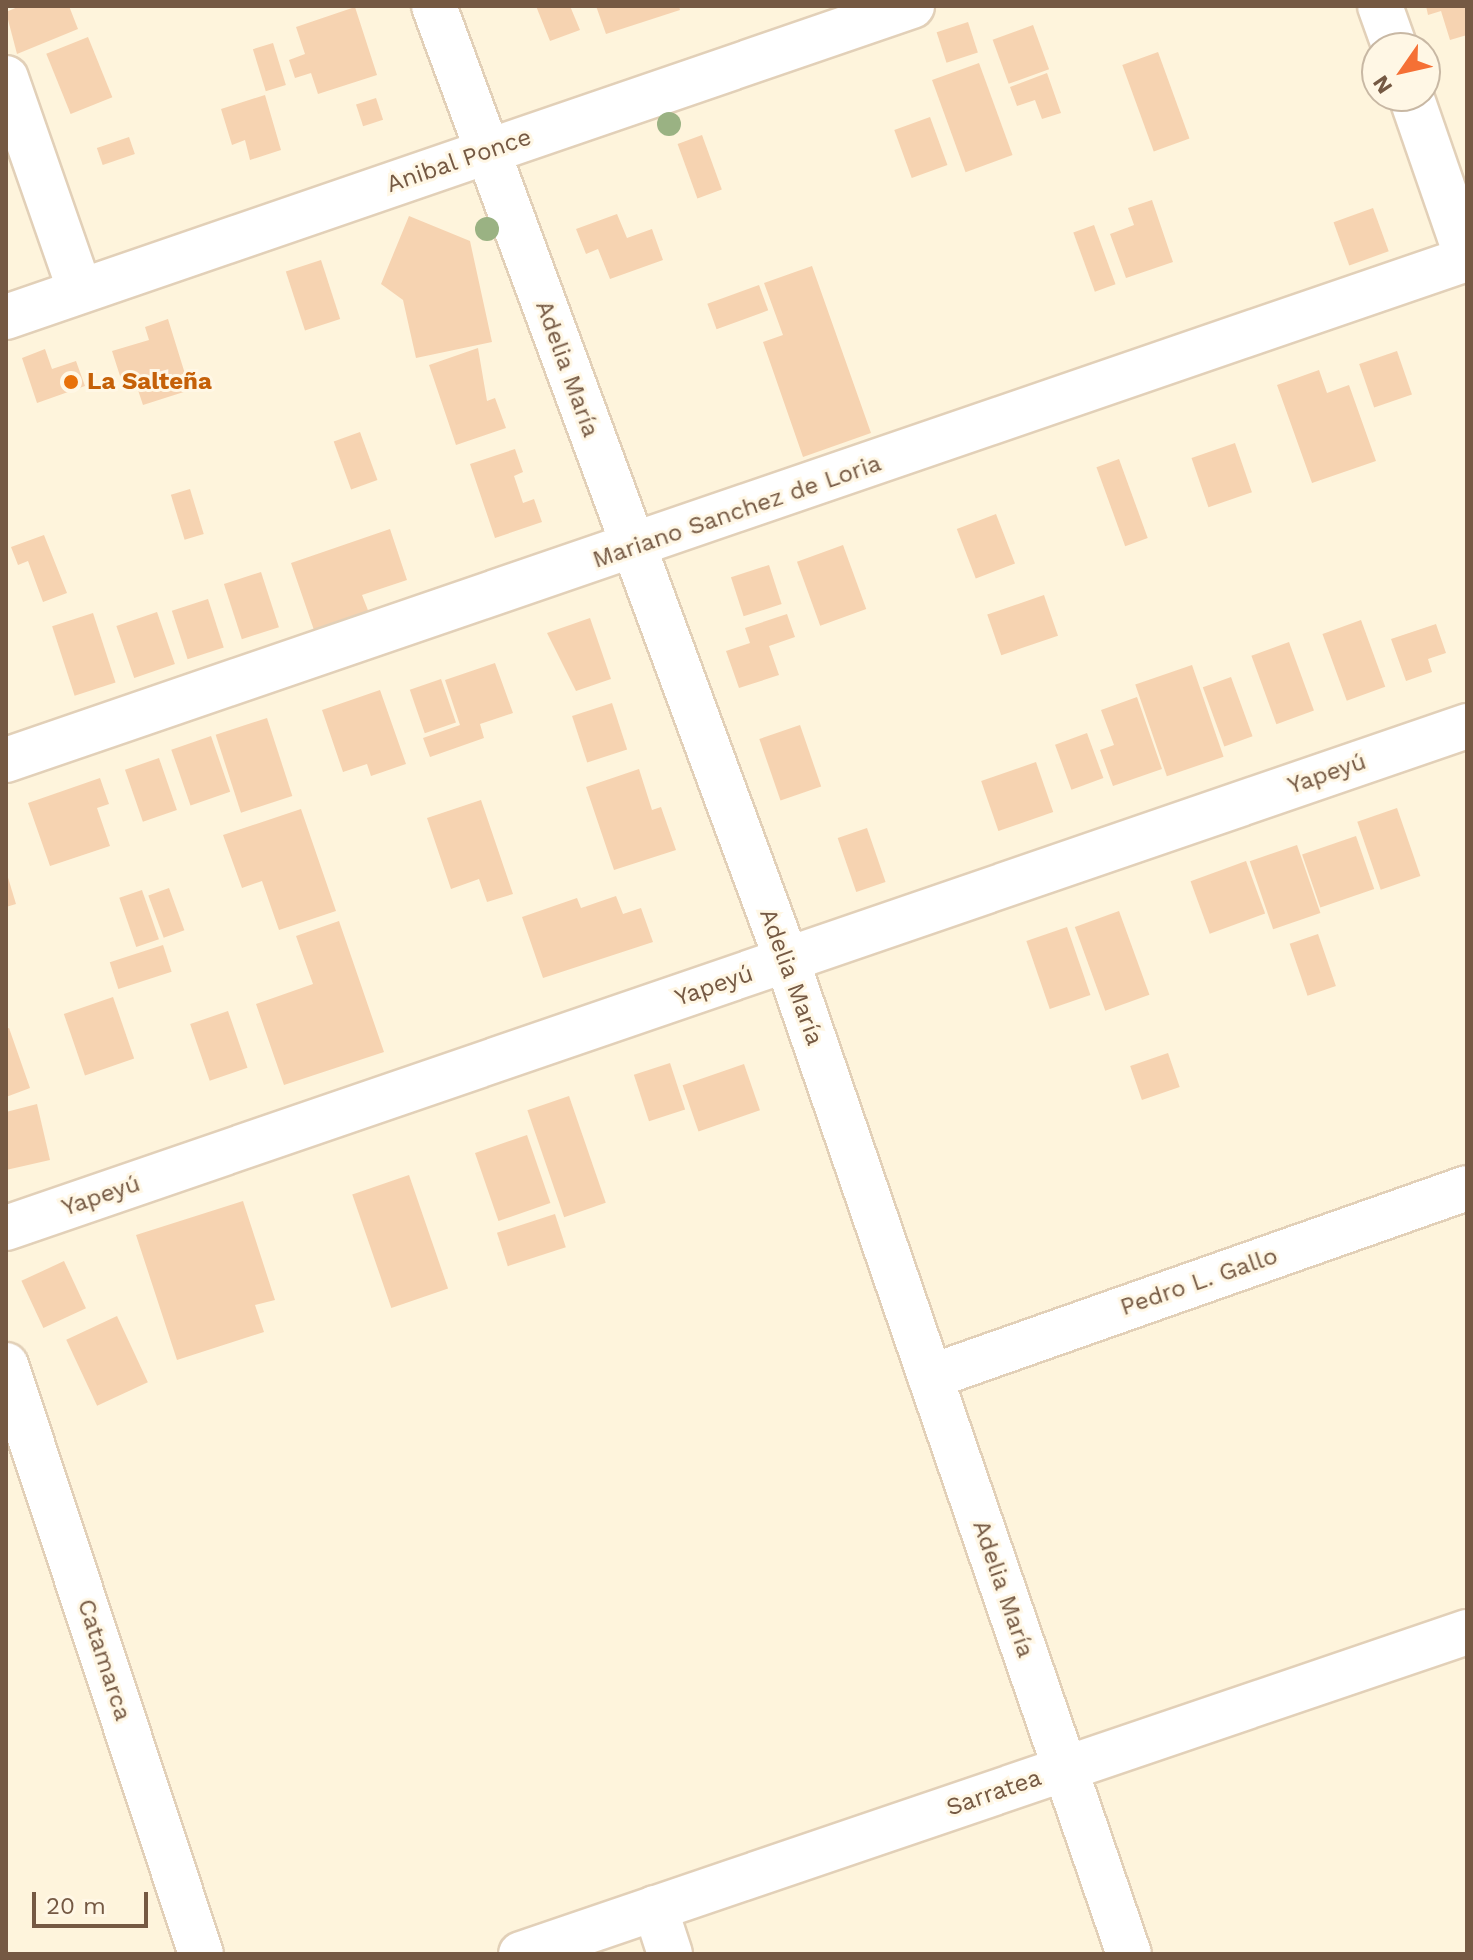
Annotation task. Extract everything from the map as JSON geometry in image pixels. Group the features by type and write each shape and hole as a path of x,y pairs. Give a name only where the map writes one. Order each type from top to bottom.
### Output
{"street":[{"name":"Adelia María","path":"434,6 787,961 1129,1954"},
{"name":"Anibal Ponce","path":"6,317 912,6"},
{"path":"1380,6 1389,32"},
{"path":"6,78 80,291"},
{"path":"1417,112 1467,258"},
{"name":"Mariano Sanchez de Loria","path":"6,760 634,548 1467,258"},
{"name":"Yapeyú","path":"6,1228 1467,726"},
{"name":"Pedro L. Gallo","path":"930,1377 1467,1188"},
{"name":"Catamarca","path":"6,1365 201,1954"},
{"name":"Sarratea","path":"521,1954 1467,1632"},
{"path":"655,1908 670,1954"}],"building":[{"path":"20,6 69,6 78,29 17,54 6,12"},
{"path":"536,6 570,6 580,30 550,41"},
{"path":"596,6 679,6 680,10 606,34"},
{"path":"1426,6 1467,6 1467,35 1450,40 1441,11 1428,15"},
{"path":"355,7 377,75 318,94 311,73 295,78 289,60 305,54 296,27"},
{"path":"968,22 978,52 947,63 937,32"},
{"path":"1033,25 1049,69 1009,84 993,40"},
{"path":"88,37 112,97 71,114 46,54"},
{"path":"273,43 286,85 266,91 253,49"},
{"path":"1158,52 1189,138 1154,151 1122,65"},
{"path":"979,63 1013,155 966,172 932,80"},
{"path":"1047,73 1061,113 1042,119 1035,100 1017,106 1010,87"},
{"path":"265,95 281,150 250,160 245,140 232,145 221,109"},
{"path":"376,98 383,120 363,126 356,104"},
{"path":"930,117 947,165 912,178 894,130"},
{"path":"702,135 722,190 697,198 678,144"},
{"path":"129,137 135,154 103,165 97,148"},
{"path":"1152,200 1173,262 1126,278 1110,234 1134,225 1128,208"},
{"path":"1373,208 1389,251 1349,266 1334,222"},
{"path":"617,214 627,238 652,229 663,260 610,279 598,249 586,254 576,229"},
{"path":"409,216 470,241 492,342 416,358 403,300 381,284"},
{"path":"1094,225 1116,284 1095,292 1073,233"},
{"path":"321,260 340,319 305,330 286,271"},
{"path":"812,266 871,433 803,457 763,342 783,335 764,283"},
{"path":"759,285 768,310 717,329 707,304"},
{"path":"168,319 190,390 143,405 133,375 121,379 112,351 149,340 145,327"},
{"path":"478,348 487,401 495,398 506,428 456,445 429,365"},
{"path":"45,349 52,369 76,361 85,386 37,403 22,358"},
{"path":"1397,351 1412,394 1374,408 1359,364"},
{"path":"1319,370 1327,393 1349,385 1376,461 1312,483 1277,385"},
{"path":"360,432 377,480 351,490 334,442"},
{"path":"1235,443 1252,492 1208,507 1192,458"},
{"path":"515,449 523,472 514,476 523,503 534,499 542,522 495,538 470,464"},
{"path":"1119,459 1148,538 1125,546 1096,467"},
{"path":"190,489 204,534 185,540 171,495"},
{"path":"996,514 1015,563 976,579 957,529"},
{"path":"390,529 407,580 362,595 371,618 316,636 291,563"},
{"path":"44,535 67,593 43,602 28,561 18,565 11,547"},
{"path":"843,545 866,609 820,626 797,562"},
{"path":"769,565 782,604 744,616 731,577"},
{"path":"261,572 279,627 242,639 224,584"},
{"path":"1044,595 1058,636 1001,655 987,615"},
{"path":"208,599 224,648 188,659 172,611"},
{"path":"157,612 175,664 134,678 116,626"},
{"path":"93,613 116,682 75,696 52,626"},
{"path":"787,614 795,637 769,646 779,675 739,688 726,651 750,643 745,628"},
{"path":"590,618 611,679 576,691 547,633"},
{"path":"1361,620 1385,687 1347,701 1322,634"},
{"path":"1436,624 1446,653 1428,659 1432,672 1406,681 1391,639"},
{"path":"1289,642 1314,711 1276,724 1251,656"},
{"path":"495,663 513,713 480,724 484,738 430,757 423,738 460,725 445,680"},
{"path":"1192,665 1224,757 1167,776 1135,685"},
{"path":"1231,677 1253,736 1224,746 1203,687"},
{"path":"441,679 456,722 425,733 410,690"},
{"path":"380,690 406,764 371,776 367,764 343,772 322,710"},
{"path":"1137,697 1162,769 1113,786 1100,750 1114,745 1101,710"},
{"path":"612,703 627,750 587,763 572,716"},
{"path":"267,718 292,796 241,813 216,735"},
{"path":"800,725 821,786 781,800 759,739"},
{"path":"1087,733 1103,778 1071,790 1055,745"},
{"path":"211,736 230,792 190,805 171,750"},
{"path":"159,758 177,810 143,822 125,770"},
{"path":"1036,762 1053,812 998,831 981,781"},
{"path":"639,769 652,810 661,807 676,850 614,870 586,787"},
{"path":"100,778 109,804 97,808 110,846 50,866 28,803"},
{"path":"481,800 513,894 487,902 479,879 451,889 427,818"},
{"path":"1397,808 1420,876 1381,890 1357,822"},
{"path":"301,809 336,911 279,930 262,881 242,888 223,835"},
{"path":"867,828 886,882 856,892 838,838"},
{"path":"1356,836 1374,889 1320,908 1302,855"},
{"path":"1297,845 1320,913 1273,929 1250,861"},
{"path":"1246,861 1265,914 1210,934 1191,881"},
{"path":"6,871 16,904 6,907"},
{"path":"169,888 184,930 164,938 148,896"},
{"path":"142,890 159,939 136,947 119,898"},
{"path":"616,896 623,914 641,908 653,942 543,978 522,917 577,898 581,908"},
{"path":"1119,911 1149,995 1105,1011 1075,927"},
{"path":"339,921 384,1052 284,1085 256,1004 313,984 296,936"},
{"path":"1067,927 1090,995 1050,1009 1026,941"},
{"path":"1318,934 1336,986 1308,996 1290,944"},
{"path":"163,945 172,972 118,989 110,962"},
{"path":"113,997 134,1058 85,1075 64,1014"},
{"path":"228,1011 248,1068 210,1081 190,1024"},
{"path":"9,1028 30,1088 6,1097 6,1029"},
{"path":"1168,1053 1180,1087 1142,1100 1130,1066"},
{"path":"670,1063 685,1110 649,1121 634,1075"},
{"path":"744,1064 760,1110 698,1131 683,1085"},
{"path":"569,1096 606,1203 564,1217 527,1110"},
{"path":"37,1104 50,1160 6,1170 6,1112"},
{"path":"527,1135 550,1203 498,1221 475,1153"},
{"path":"409,1175 448,1288 391,1308 352,1195"},
{"path":"243,1201 275,1300 255,1305 264,1332 177,1360 136,1235"},
{"path":"555,1214 566,1247 508,1266 497,1233"},
{"path":"64,1261 86,1308 43,1328 21,1281"},
{"path":"117,1316 148,1382 97,1406 66,1340"}],"place":[{"name":"La Salteña","path":"71,382"}]}
